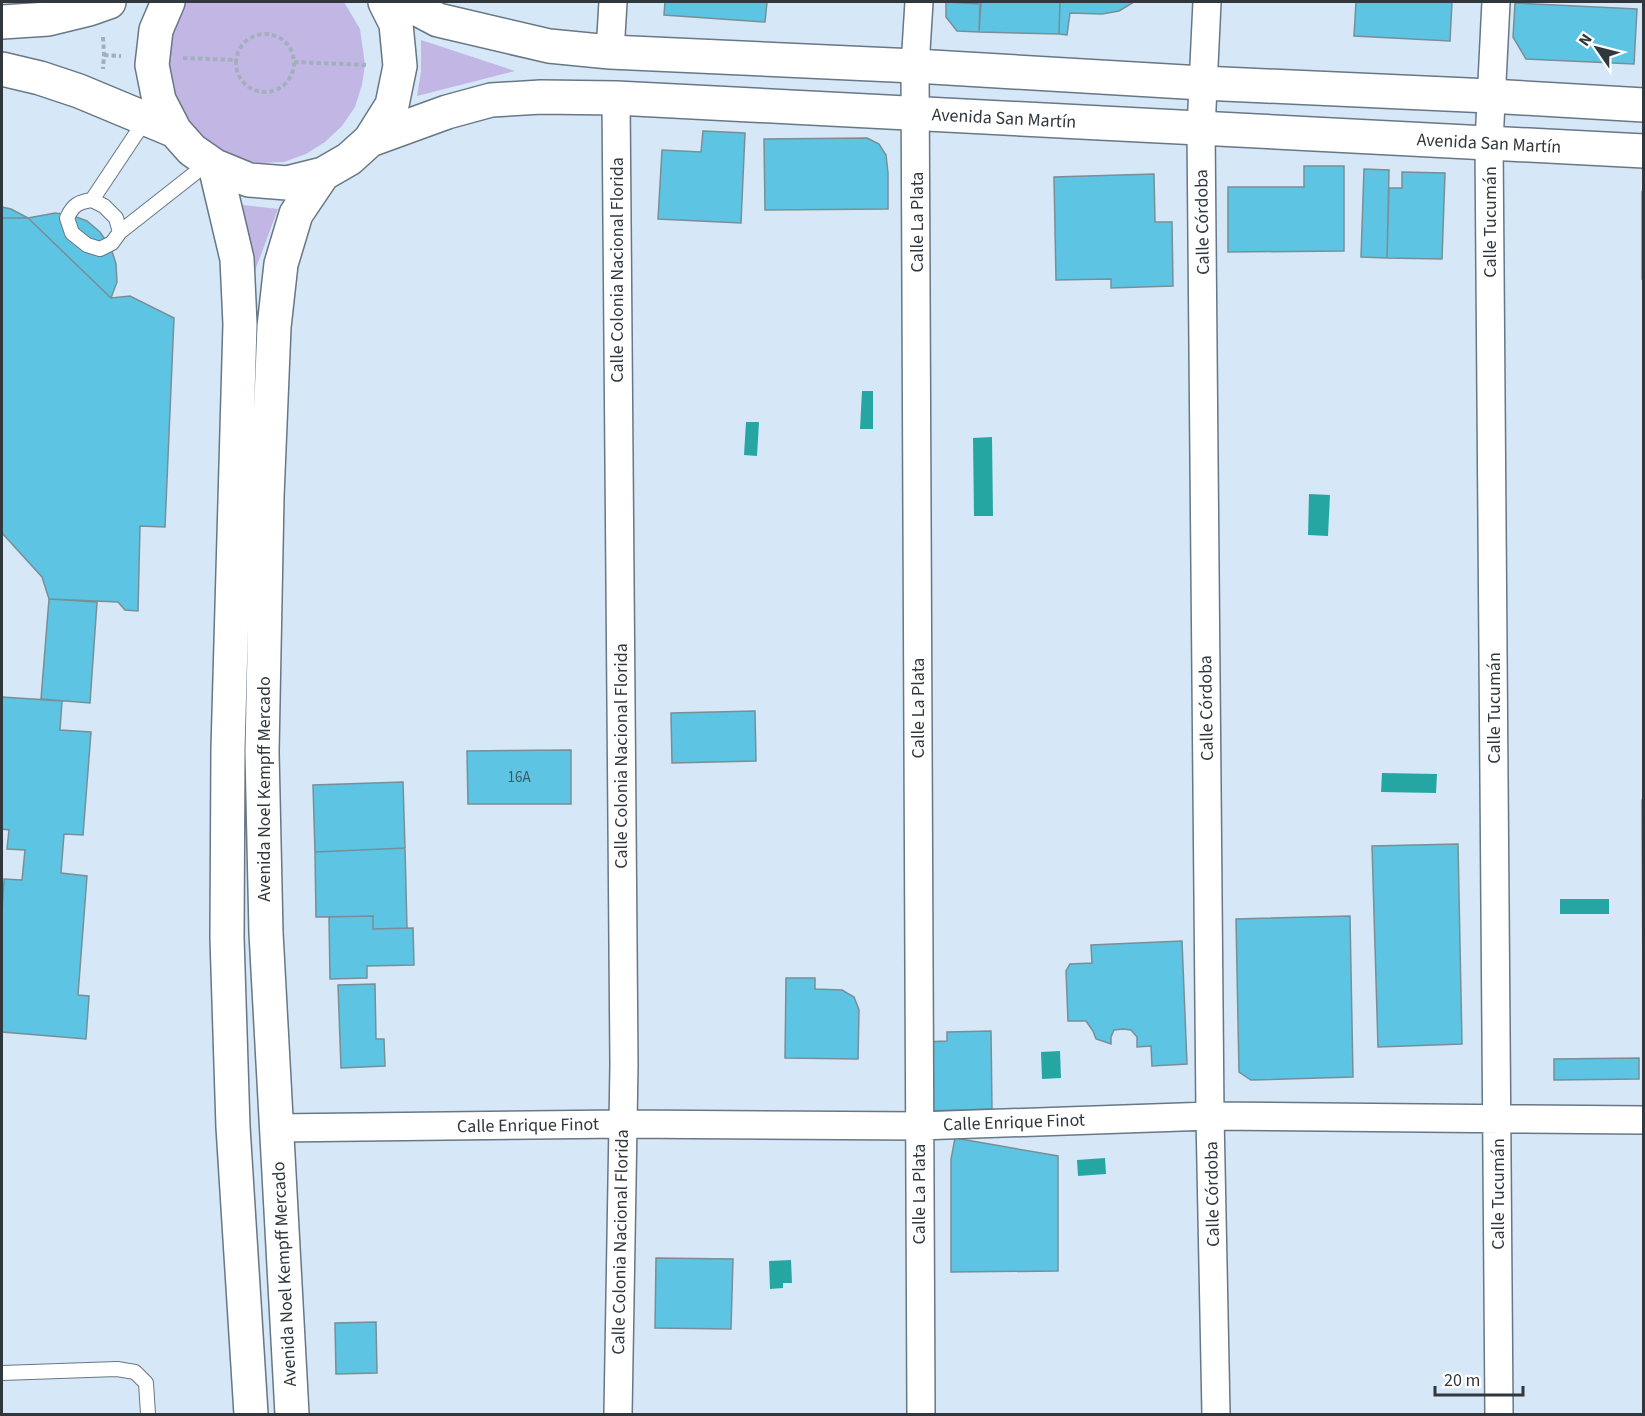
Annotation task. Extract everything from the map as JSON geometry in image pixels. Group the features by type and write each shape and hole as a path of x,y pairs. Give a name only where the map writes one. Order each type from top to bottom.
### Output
{"main road":[{"path":"2,22 48,19 109,2"},
{"path":"160,116 152,64 156,30 168,2"},
{"path":"2,69 40,78 160,116 192,150 212,164 249,180 287,183 323,174 349,159 370,140 392,105 400,66 396,24 385,2"},
{"path":"404,2 438,20 461,26 549,46 610,52 1644,105"},
{"name":"Avenida San Martín","path":"370,140 447,112 491,100 616,98 1644,151"},
{"name":"Avenida Noel Kempff Mercado","path":"212,164 237,259 240,324 228,738 227,938 233,1127 251,1414"},
{"name":"Avenida Noel Kempff Mercado","path":"292,1414 266,933 262,752 267,497 274,338 281,264 296,214 323,174"},
{"path":"251,1414 292,1414"}],"street":[{"path":"610,52 613,2"},
{"name":"Calle La Plata","path":"920,2 915,66 921,1414"},
{"name":"Calle Córdoba","path":"1207,2 1201,129 1215,1414"},
{"name":"Calle Tucumán","path":"1496,2 1489,142 1499,1414"},
{"name":"Calle Colonia Nacional Florida","path":"616,98 623,1041 618,1414"},
{"name":"Calle Enrique Finot","path":"276,1128 622,1124 919,1126 1210,1116 1644,1120"}],"lane":[{"path":"92,200 160,116"},
{"path":"120,232 116,218 104,206 92,200 80,202 73,207 67,218 72,233 87,245 100,249 112,243 120,232 212,164"},
{"path":"2,1373 117,1369 135,1372 146,1383 148,1414"}],"path":[{"path":"102,34 104,55 102,75"},
{"path":"266,34 277,36 285,42 294,62 285,84 275,90 263,92 252,89 243,82 237,72 236,60 245,41 255,35 266,34"},
{"path":"294,62 400,66"}],"shaded area":[{"path":"187,2 344,2 360,29 365,65 355,107 342,126 325,142 306,154 284,162 261,163 238,160 217,151 182,121 165,79 173,23"},
{"path":"421,40 515,71 417,96 421,72"},
{"path":"235,204 278,209 247,292"},
{"path":"862,391 873,391 873,429 860,429"},
{"path":"746,422 759,422 757,456 744,455"},
{"path":"992,437 993,516 974,516 973,438"},
{"path":"1309,494 1330,495 1328,536 1308,535"},
{"path":"1382,773 1437,774 1436,793 1381,792"},
{"path":"1560,899 1609,899 1609,914 1560,914"},
{"path":"1060,1051 1061,1078 1042,1079 1041,1052"},
{"path":"1105,1158 1106,1174 1078,1176 1077,1160"},
{"path":"791,1260 792,1283 783,1283 783,1288 770,1289 769,1261"}],"building":[{"path":"665,2 767,2 765,22 664,15"},
{"path":"946,2 980,4 979,32 957,31 946,17"},
{"path":"981,2 1060,2 1059,34 979,32"},
{"path":"1060,2 1134,2 1119,11 1102,14 1070,13 1067,35 1059,34"},
{"path":"1356,2 1452,2 1450,41 1354,36"},
{"path":"1515,3 1637,9 1634,64 1526,59 1513,37"},
{"path":"703,131 745,133 741,223 658,219 662,150 701,152"},
{"path":"867,138 879,144 886,155 888,209 765,210 764,139"},
{"path":"1304,166 1344,166 1344,251 1228,252 1228,187 1304,187"},
{"path":"1364,169 1389,170 1387,258 1361,257"},
{"path":"1402,172 1445,173 1442,259 1387,258 1389,188 1402,188"},
{"path":"1154,174 1155,222 1172,222 1173,286 1111,288 1111,279 1056,280 1054,177"},
{"path":"1642,192 1644,193 1644,279 1642,279"},
{"path":"2,207 11,209 28,218 2,218"},
{"path":"55,213 71,215 87,221 100,232 111,248 116,264 117,282 111,298 28,218"},
{"path":"2,218 28,218 111,298 130,296 174,318 165,527 140,526 138,611 125,610 118,602 49,599 42,577 2,533"},
{"path":"49,599 97,602 90,703 41,699"},
{"path":"2,697 62,701 60,730 91,732 83,835 64,834 61,873 87,876 78,995 89,996 86,1039 2,1032 4,879 22,880 25,850 7,849 9,830 2,829"},
{"path":"755,711 756,761 672,763 671,713"},
{"path":"571,750 571,804 468,804 467,751"},
{"path":"403,782 405,848 315,852 313,785"},
{"path":"1642,800 1644,800 1643,1000"},
{"path":"1458,844 1462,1044 1378,1047 1372,846"},
{"path":"405,848 407,928 373,929 373,916 316,917 315,852"},
{"path":"373,916 373,929 413,928 414,965 367,966 367,978 330,979 329,917"},
{"path":"1350,916 1353,1077 1251,1080 1239,1072 1236,919"},
{"path":"1182,941 1187,1064 1152,1066 1151,1046 1137,1047 1137,1037 1131,1030 1114,1030 1111,1044 1096,1039 1086,1021 1068,1021 1066,971 1070,964 1092,963 1091,945"},
{"path":"786,978 815,978 815,989 842,990 854,997 859,1010 858,1059 785,1058"},
{"path":"375,984 376,1039 384,1039 385,1066 341,1068 338,985"},
{"path":"991,1031 992,1109 926,1111 924,1042 947,1041 947,1032"},
{"path":"1639,1058 1639,1079 1554,1080 1554,1059"},
{"path":"955,1138 1058,1156 1058,1271 951,1272 951,1159"},
{"path":"656,1258 733,1259 731,1329 655,1328"},
{"path":"376,1322 377,1373 336,1374 335,1323"}]}
